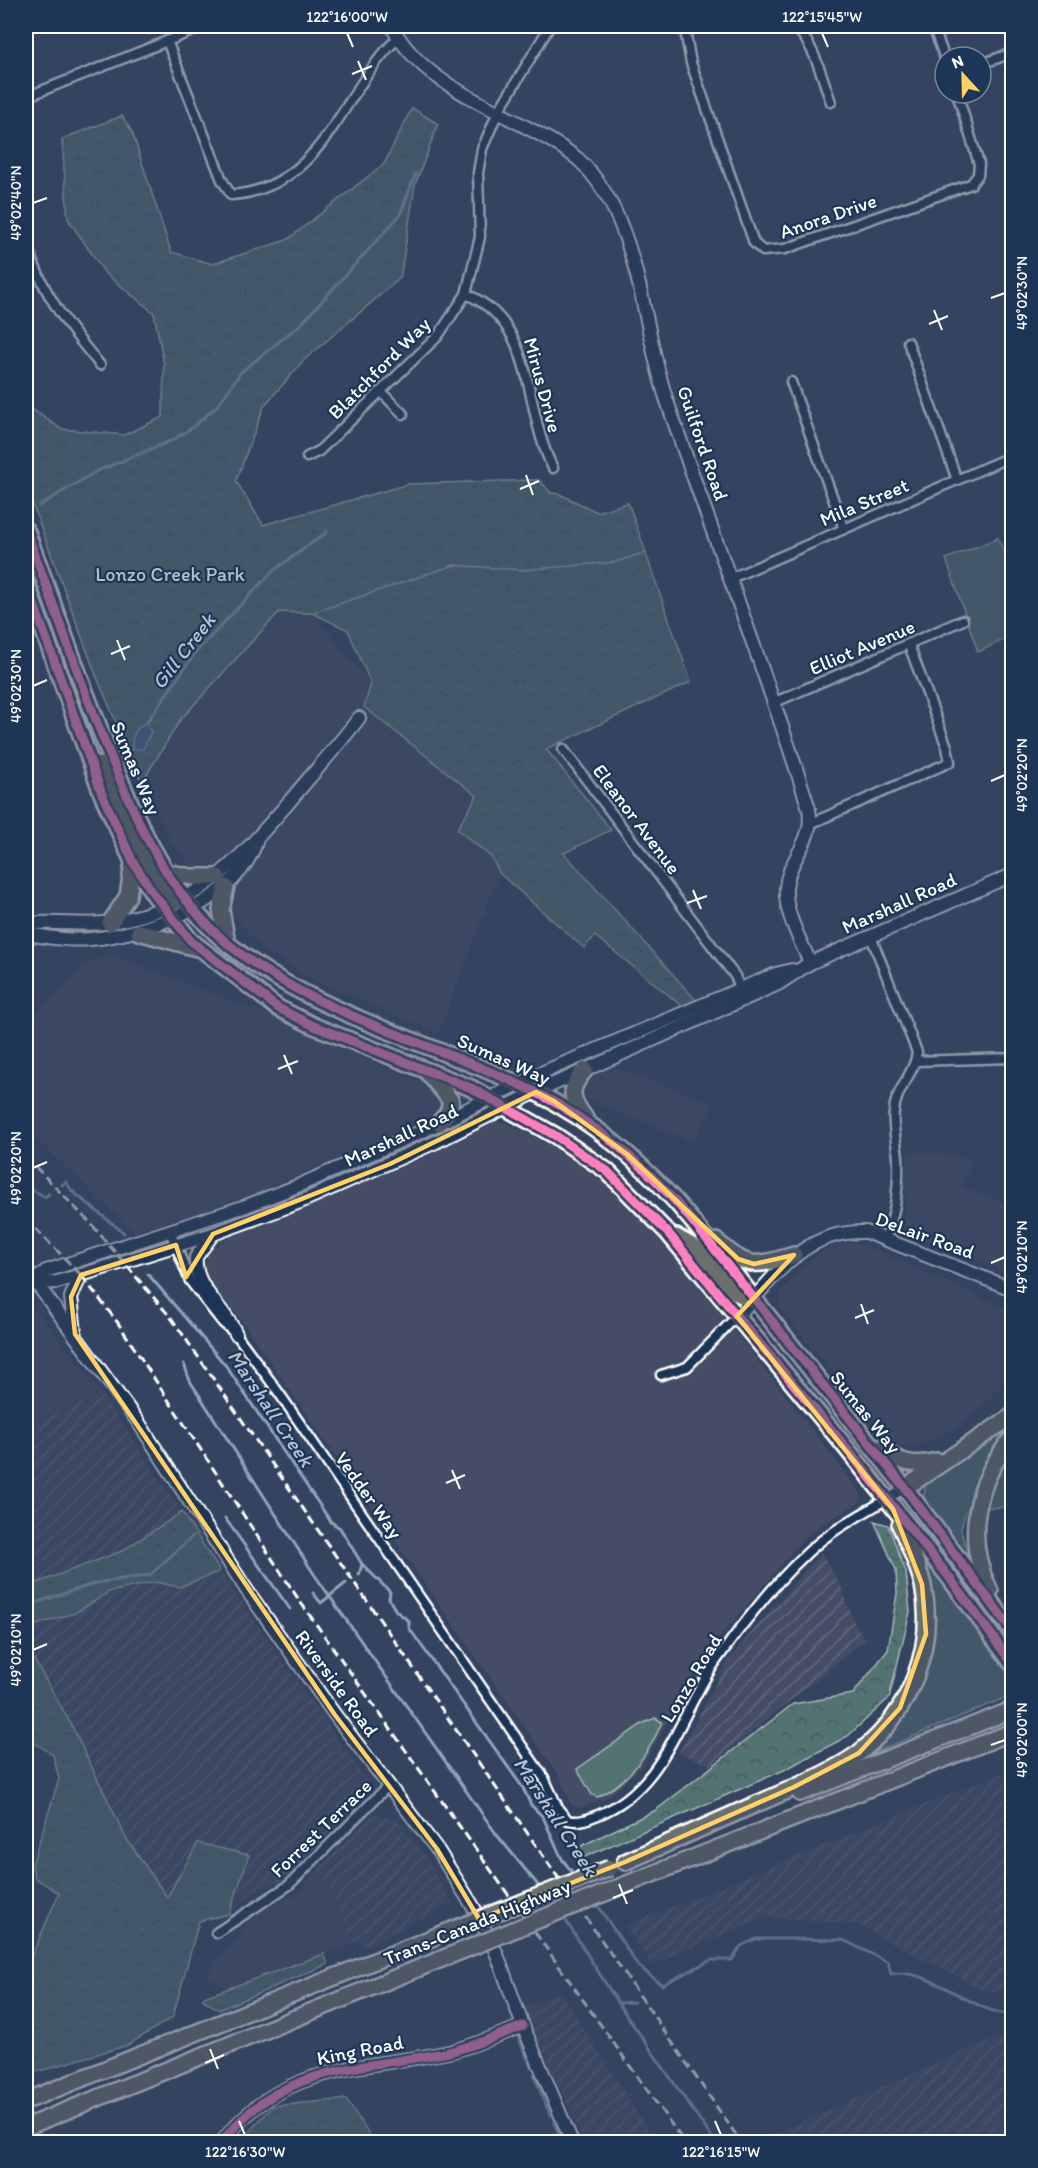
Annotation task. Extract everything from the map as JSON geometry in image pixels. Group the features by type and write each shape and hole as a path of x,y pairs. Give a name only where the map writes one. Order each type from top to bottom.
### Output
{"highway":[{"name":"Sumas Way","path":"26,530 124,789 166,872 178,907 197,948 278,1008 314,1026 424,1069 489,1099 556,1136 607,1172 668,1233 737,1316 890,1505 1012,1663"},
{"name":"Sumas Way","path":"26,582 59,680 102,794 133,862 178,907 268,973 306,994 536,1092 627,1154 667,1190 693,1222 905,1488 1008,1624"},
{"path":"59,680 138,846 178,907"},
{"path":"110,923 128,896 133,862"},
{"path":"166,872 222,882 220,910 227,943"},
{"path":"139,932 197,948"},
{"path":"424,1069 451,1101 448,1113 439,1123"},
{"path":"585,1070 574,1082 572,1091 576,1106 592,1128"},
{"path":"693,1222 738,1259 745,1262 766,1263 794,1255"},
{"path":"668,1233 698,1249 733,1291 753,1300"},
{"path":"905,1488 1012,1416"},
{"path":"861,1435 907,1464 920,1465 946,1459"},
{"path":"1008,1624 984,1580 974,1529 978,1502 986,1478 1012,1438"},
{"path":"625,1862 794,1787 859,1753 887,1726 900,1708 914,1680 926,1634 922,1584 890,1505"},
{"name":"Trans-Canada Highway","path":"26,2101 439,1935 1012,1710"},
{"name":"Trans-Canada Highway","path":"26,2127 622,1886 1012,1732"}],"street":[{"path":"26,97 205,26"},
{"name":"Guilford Road","path":"392,26 398,38 420,64 435,75 578,159 592,172 611,204 641,288 666,396 804,792 812,823"},
{"name":"Blatchford Way","path":"307,457 319,451 382,393 438,336 466,294 480,237 479,162 487,135 498,112 550,26"},
{"name":"Anora Drive","path":"691,26 686,36 692,63 754,243 763,251 785,249 971,184 978,175 979,164 961,105"},
{"path":"794,26 805,35 831,102"},
{"path":"933,26 940,45"},
{"path":"167,41 222,180 231,195 245,194 275,183 321,146 373,64 398,38"},
{"path":"993,60 1012,53"},
{"path":"26,243 35,270 57,312 100,365"},
{"name":"Mirus Drive","path":"466,294 497,313 513,333 544,450 553,468"},
{"path":"908,342 957,480"},
{"path":"791,382 844,529"},
{"path":"382,393 403,414"},
{"name":"Mila Street","path":"729,579 1012,456"},
{"name":"Elliot Avenue","path":"773,703 963,620"},
{"path":"806,965 789,910 786,887 812,823 950,762 947,747 909,645"},
{"path":"27,928 88,939 139,932 222,882 359,718"},
{"name":"Eleanor Avenue","path":"563,749 735,976 742,994"},
{"name":"Marshall Road","path":"30,1283 57,1282 81,1275 213,1234 300,1202 390,1164 742,994 776,974 806,965 1012,874"},
{"path":"27,928 110,923 178,907"},
{"path":"871,937 915,1045 916,1060 899,1090 894,1112 898,1160 896,1208 885,1239"},
{"name":"Marshall Road","path":"30,1283 46,1271 295,1187 439,1123 519,1084 742,994"},
{"path":"916,1060 1012,1058"},
{"name":"Vedder Way","path":"170,1231 190,1281 224,1323 236,1334 544,1778"},
{"name":"DeLair Road","path":"661,1375 687,1367 794,1255 811,1243 847,1232 866,1232 1012,1289"},
{"path":"213,1234 199,1250 196,1267 202,1285 230,1319 236,1334"},
{"name":"Riverside Road","path":"26,1269 30,1283 75,1334 139,1422 260,1608 436,1849 474,1908 496,1952 523,2026 572,2142"},
{"path":"75,1334 71,1297 81,1275"},
{"name":"Lonzo Road","path":"544,1778 563,1817 573,1821 586,1820 626,1801 642,1786 664,1757 719,1657 806,1553 829,1534 890,1505 905,1488"},
{"name":"Forrest Terrace","path":"216,1933 289,1885 388,1786"},
{"name":"King Road","path":"222,2142 266,2098 290,2085 324,2073 450,2052 523,2026"}],"highlighted area":[{"path":"536,1092 554,1101 627,1154 738,1259 754,1264 794,1255 737,1316 893,1509 912,1552 922,1584 926,1634 900,1708 859,1753 794,1787 625,1862 479,1919 437,1849 335,1715 75,1334 71,1297 81,1275 176,1245 186,1277 213,1234 390,1164"}],"shaded area":[{"path":"279,612 312,613 371,684 364,707 517,828 438,1034 309,977 261,948 171,842 142,782 180,720"},
{"path":"147,722 151,732 143,749 132,749 135,733"},
{"path":"108,954 295,1025 346,1051 434,1087 441,1094 443,1103 439,1111 409,1128 261,1191 135,1233 26,1129 26,1024 83,966"},
{"path":"615,1067 714,1104 693,1142 582,1097 582,1086 589,1078"},
{"path":"496,1122 507,1123 563,1152 625,1199 668,1247 810,1427 860,1492 861,1497 860,1502 816,1528 799,1544 711,1647 642,1766 609,1797 578,1808 571,1805 559,1776 241,1320 208,1281 204,1270 206,1260 213,1248 227,1239 424,1158"},
{"path":"907,1151 953,1155 972,1161 962,1187 1012,1206 1012,1223 1009,1232 1012,1234 1012,1275 904,1231"},
{"path":"847,1243 862,1244 1012,1311 1012,1373 971,1419 925,1443 896,1448 781,1310 779,1300 781,1291 811,1259 831,1246"},
{"path":"26,1308 37,1311 102,1394 34,1421 26,1399"},
{"path":"102,1394 182,1512 122,1551 26,1587 26,1424"},
{"path":"821,1552 841,1586 855,1625 866,1639 710,1766 679,1752 729,1659"},
{"path":"220,1571 367,1781 366,1796 283,1880 253,1892 234,1910 168,1898 126,1838 71,1724 31,1654 26,1651 26,1628 75,1613 109,1592 155,1582 180,1587"},
{"path":"1012,1769 1012,1994 982,1990 856,1924 765,1917 652,1965 624,1926"},
{"path":"374,1814 396,1818 426,1857 452,1903 370,1945 362,1945 360,1941 354,1944 319,1869"},
{"path":"319,1869 354,1944 226,1988 206,1976 221,1953 237,1942 245,1924 260,1910 296,1895"},
{"path":"561,1992 656,2142 584,2142 524,2008"},
{"path":"1012,2036 1012,2142 768,2142 765,2138 976,2046"}],"green space":[{"name":"Lonzo Creek Park","path":"412,108 438,124 415,185 400,278 304,360 264,406 236,481 263,525 409,484 539,480 551,493 559,494 597,512 628,503 691,682 546,749 611,830 564,853 696,1000 682,1006 595,936 584,948 500,874 491,857 457,829 477,796 364,707 371,684 348,630 312,613 279,612 180,720 142,782 96,675 26,487 26,405 61,429 124,435 163,417 164,364 154,313 105,273 68,219 62,139 122,116 132,132 171,252 212,264 287,240 384,164"},
{"name":"Lonzo Creek Park","path":"412,108 438,124 415,185 400,278 304,360 264,406 236,481 263,525 409,484 539,480 551,493 559,494 597,512 628,503 646,552 616,562 522,570 454,565 312,613 279,612 180,720 142,782 96,675 26,487 26,405 61,429 124,435 163,417 164,364 154,313 105,273 68,219 62,139 122,116 132,132 171,252 212,264 287,240 384,164"},
{"path":"998,538 1012,572 1012,636 978,652 946,559"},
{"path":"1003,1430 1012,1430 1012,1507 982,1508 965,1512 961,1530 968,1556 924,1498 925,1485"},
{"path":"182,1512 220,1571 180,1587 155,1582 109,1592 75,1613 26,1628 26,1587 122,1551"},
{"path":"874,1521 888,1525 906,1572 910,1612 889,1698 848,1736 784,1770 578,1860 577,1848 656,1810 793,1704 853,1694 888,1650 897,1593 896,1570"},
{"path":"927,1563 1012,1678 1012,1695 866,1756 905,1716 916,1699 923,1681 930,1642"},
{"path":"26,1651 31,1654 71,1724 126,1838 167,1897 198,1843 249,1855 229,1914 199,1921 173,2017 128,2045 26,2075 26,1969 59,1893 35,1878 32,1865 59,1779 53,1755 26,1737"},
{"path":"655,1718 662,1722 637,1766 609,1791 598,1797 592,1795 577,1769 642,1724"},
{"path":"324,1954 328,1964 219,2010 203,2000 204,1997"},
{"path":"346,2099 374,2142 242,2142 273,2106"}],"waterway":[{"path":"39,506 95,472 173,440 193,427 218,405 241,372 301,324 400,215 416,173"},
{"name":"Gill Creek","path":"147,722 196,652 273,571 327,532"},
{"path":"62,1185 66,1182 72,1191 124,1233"},
{"path":"26,1186 45,1197 49,1194"},
{"name":"Marshall Creek","path":"148,1274 226,1366 331,1522 340,1528 362,1564 390,1592 389,1599 396,1611 409,1621 409,1628 523,1788 531,1805 543,1817 562,1859 576,1877"},
{"path":"184,1364 190,1381 314,1574 497,1835 542,1890"},
{"path":"225,1518 290,1609"},
{"path":"26,1606 96,1583 150,1575 193,1536"},
{"path":"359,1575 362,1564"},
{"path":"313,1593 321,1603 346,1583"},
{"name":"Marshall Creek","path":"595,1901 638,1966 662,1985 711,1960 732,1960 741,1946 756,1939 843,1940 888,1962 891,1974 906,1973 921,1977 982,2007 1012,2014"},
{"path":"563,1916 618,2003 634,2002"},
{"path":"618,2003 715,2142"},
{"path":"517,2034 531,2067"},
{"path":"534,2075 550,2115"},
{"path":"554,2123 562,2142"}],"railway":[{"path":"26,1157 93,1226 172,1319 741,2142"},
{"path":"26,1219 81,1275 118,1323 301,1603 684,2142"}],"cycle path":[{"path":"26,530 113,764 134,811 170,878 201,918 234,949 271,975 357,1018 492,1072 533,1091 600,1132 640,1165 693,1222 905,1488 1012,1630"},
{"path":"26,582 102,794 133,862 153,893 191,941 278,1008 314,1026 471,1088 556,1136 607,1171 668,1233 840,1440 949,1577 1012,1663"},
{"path":"222,2142 245,2116 270,2097 297,2084 325,2074 449,2052 523,2026"}]}
